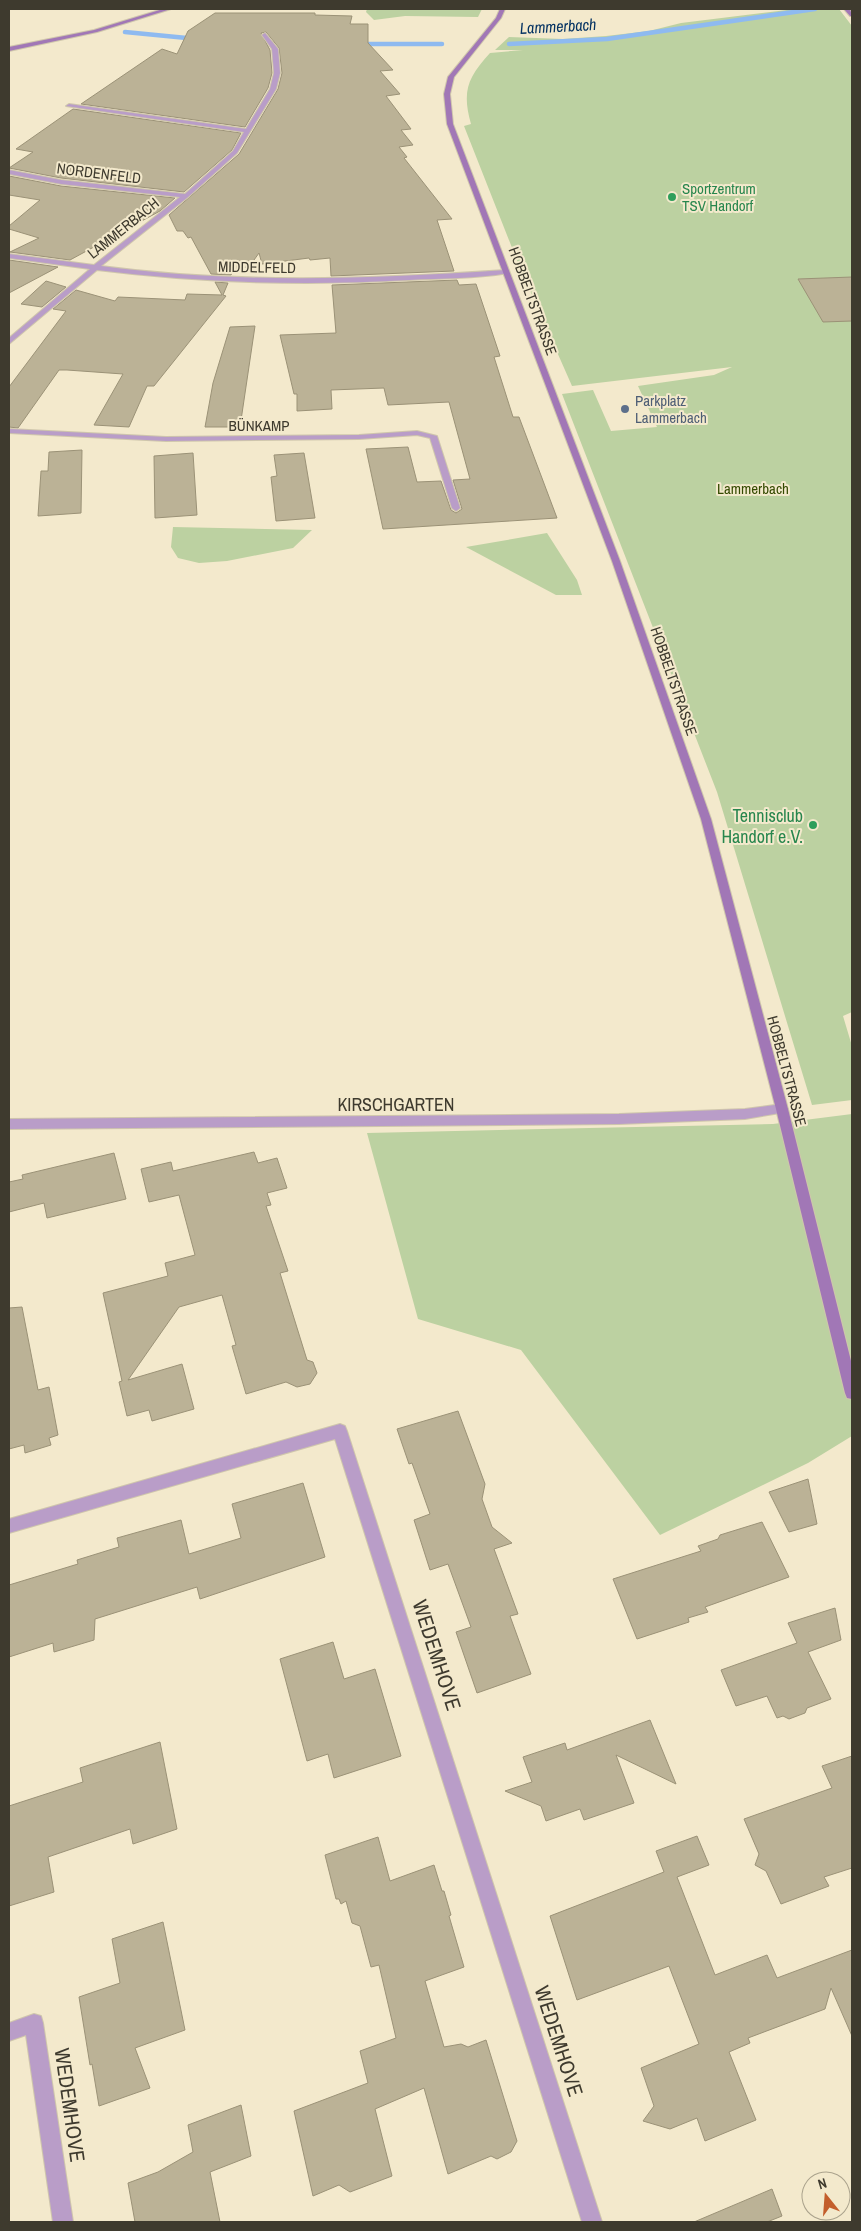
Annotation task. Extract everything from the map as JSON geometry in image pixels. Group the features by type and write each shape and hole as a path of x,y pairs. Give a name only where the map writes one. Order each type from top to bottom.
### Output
{"street":[{"path":"9,49 95,32 168,9"},
{"name":"HOBBELTSTRASSE","path":"502,9 498,18 451,77 447,94 450,124 616,561 706,819 782,1109 852,1393"},
{"path":"847,9 852,15"},
{"name":"LAMMERBACH","path":"9,342 97,266 186,196 234,152 249,131 273,89 277,73 275,48 265,35"},
{"path":"69,106 249,131"},
{"name":"NORDENFELD","path":"9,172 61,182 186,196"},
{"name":"MIDDELFELD","path":"9,256 97,266 148,275 298,282 506,272"},
{"name":"BÜNKAMP","path":"9,431 176,439 359,437 417,433 434,436 456,508"},
{"name":"KIRSCHGARTEN","path":"9,1124 619,1119 745,1114 782,1109"},
{"name":"WEDEMHOVE","path":"9,1526 340,1431 592,2222"},
{"name":"WEDEMHOVE","path":"9,2032 34,2022 63,2222"}],"green space":[{"path":"367,9 482,9 478,17 405,16 374,20 366,12"},
{"path":"795,9 839,9 852,26 852,1012 843,1016 852,1046 852,1100 812,1105 717,792 562,394 593,390 611,431 657,427 638,386 714,375 732,367 572,386 520,268 464,126 471,124 468,113 467,94 472,78 482,62 490,53 523,50 495,50 509,37 563,39 606,36 649,31 681,23"},
{"path":"173,527 312,530 293,548 227,561 199,563 178,558 171,547"},
{"path":"547,533 577,580 582,595 556,595 466,547"},
{"path":"852,1114 852,1436 808,1463 660,1535 521,1350 418,1319 367,1133 773,1124"}],"building":[{"path":"215,13 315,13 315,15 352,16 350,24 368,24 368,43 393,70 380,71 400,94 386,96 411,129 401,130 413,145 399,147 407,157 404,158 452,219 437,220 454,271 331,276 330,258 310,260 309,258 262,264 259,253 249,267 234,269 231,275 211,274 191,237 188,238 183,231 177,231 169,215 239,154 278,89 282,73 279,48 266,32 261,33 270,50 272,73 268,88 245,127 81,104 162,49 177,54 188,31"},
{"path":"73,109 241,133 232,150 184,192 61,178 9,168 33,152 16,149"},
{"path":"9,176 61,186 175,198 160,211 70,260 10,252 39,238 9,229 9,226 40,200 9,195"},
{"path":"9,260 58,267 9,293"},
{"path":"852,277 852,321 823,322 798,279"},
{"path":"457,280 459,285 476,284 500,356 494,357 513,417 519,417 557,518 383,529 366,449 408,447 417,482 441,481 451,510 456,513 462,509 453,480 470,479 449,402 388,405 384,388 331,390 332,409 297,411 297,394 294,394 280,335 336,333 332,285"},
{"path":"46,281 66,287 42,307 21,304"},
{"path":"215,282 228,283 223,295 226,296 154,386 147,386 129,427 94,425 123,374 59,370 18,428 9,427 9,387 66,311 53,309 76,290 115,301 118,297 185,300 187,294 222,295"},
{"path":"255,326 240,427 205,427 213,383 230,327"},
{"path":"82,450 81,513 38,516 41,471 48,471 49,452"},
{"path":"193,453 197,515 155,518 154,456"},
{"path":"304,453 315,518 276,521 271,477 277,476 274,455"},
{"path":"254,1152 258,1163 277,1158 287,1188 267,1193 271,1205 266,1206 288,1271 280,1273 307,1360 313,1362 317,1373 310,1384 297,1387 286,1382 246,1394 232,1346 236,1345 222,1295 179,1307 128,1380 182,1364 194,1409 152,1421 149,1410 127,1416 119,1382 122,1381 103,1293 168,1276 165,1263 195,1255 179,1195 149,1202 141,1169 171,1162 173,1171"},
{"path":"114,1153 126,1199 47,1218 44,1203 9,1212 9,1182 23,1179 22,1175"},
{"path":"22,1307 38,1390 49,1387 58,1435 49,1438 51,1445 25,1453 24,1445 9,1449 9,1308"},
{"path":"458,1411 485,1484 482,1499 492,1527 512,1543 494,1549 518,1614 510,1616 531,1674 477,1693 456,1632 471,1627 448,1564 430,1570 414,1520 430,1514 412,1463 409,1464 397,1429"},
{"path":"808,1479 817,1524 789,1532 769,1492"},
{"path":"303,1483 325,1557 200,1599 197,1587 95,1619 94,1640 54,1652 53,1643 9,1657 9,1585 78,1564 77,1560 119,1547 117,1538 181,1520 189,1554 241,1538 232,1504"},
{"path":"762,1522 789,1577 705,1607 708,1612 688,1618 689,1622 637,1639 613,1579 701,1551 698,1546 718,1539 720,1535"},
{"path":"835,1608 841,1640 808,1652 831,1699 807,1708 805,1713 789,1719 783,1716 777,1718 767,1696 736,1706 721,1670 797,1643 788,1623"},
{"path":"333,1642 344,1679 375,1669 401,1756 334,1778 328,1754 307,1761 280,1659"},
{"path":"650,1720 676,1784 616,1755 634,1803 584,1820 580,1809 546,1821 541,1806 505,1791 532,1782 523,1757 565,1743 567,1750"},
{"path":"160,1742 177,1829 133,1844 130,1829 48,1857 54,1892 9,1906 9,1806 83,1782 80,1768"},
{"path":"852,1756 852,1868 824,1877 829,1886 781,1904 766,1871 755,1865 759,1854 744,1819 832,1788 822,1766"},
{"path":"697,1836 709,1865 677,1877 715,1975 767,1955 777,1978 852,1950 852,2036 831,1988 825,2009 748,2038 750,2043 729,2052 756,2120 705,2141 697,2118 670,2129 643,2121 654,2106 641,2068 699,2044 669,1966 577,2000 550,1916 664,1872 656,1851"},
{"path":"378,1837 390,1881 434,1865 442,1891 444,1891 451,1915 449,1916 464,1967 425,1981 444,2047 461,2044 468,2047 486,2040 517,2141 511,2152 497,2159 491,2156 448,2174 424,2088 375,2109 392,2176 350,2192 339,2185 313,2196 294,2111 368,2083 360,2051 396,2038 379,1965 371,1967 360,1926 352,1923 346,1901 341,1904 339,1899 336,1899 325,1855"},
{"path":"163,1922 185,2030 135,2048 150,2088 99,2106 79,1997 120,1983 112,1939"},
{"path":"241,2105 251,2156 210,2172 220,2222 135,2222 128,2183 158,2172 193,2152 188,2125"},
{"path":"772,2189 782,2216 767,2222 694,2222"}],"waterway":[{"name":"Lammerbach","path":"509,44 607,39 815,9"},
{"name":"Lammerbach","path":"125,32 197,39"},
{"name":"Lammerbach","path":"356,44 442,44"}],"place":[{"name":"Sportzentrum TSV Handorf","path":"672,197"},
{"name":"Parkplatz Lammerbach","path":"625,409"},
{"name":"Tennisclub Handorf e.V.","path":"813,825"}]}
